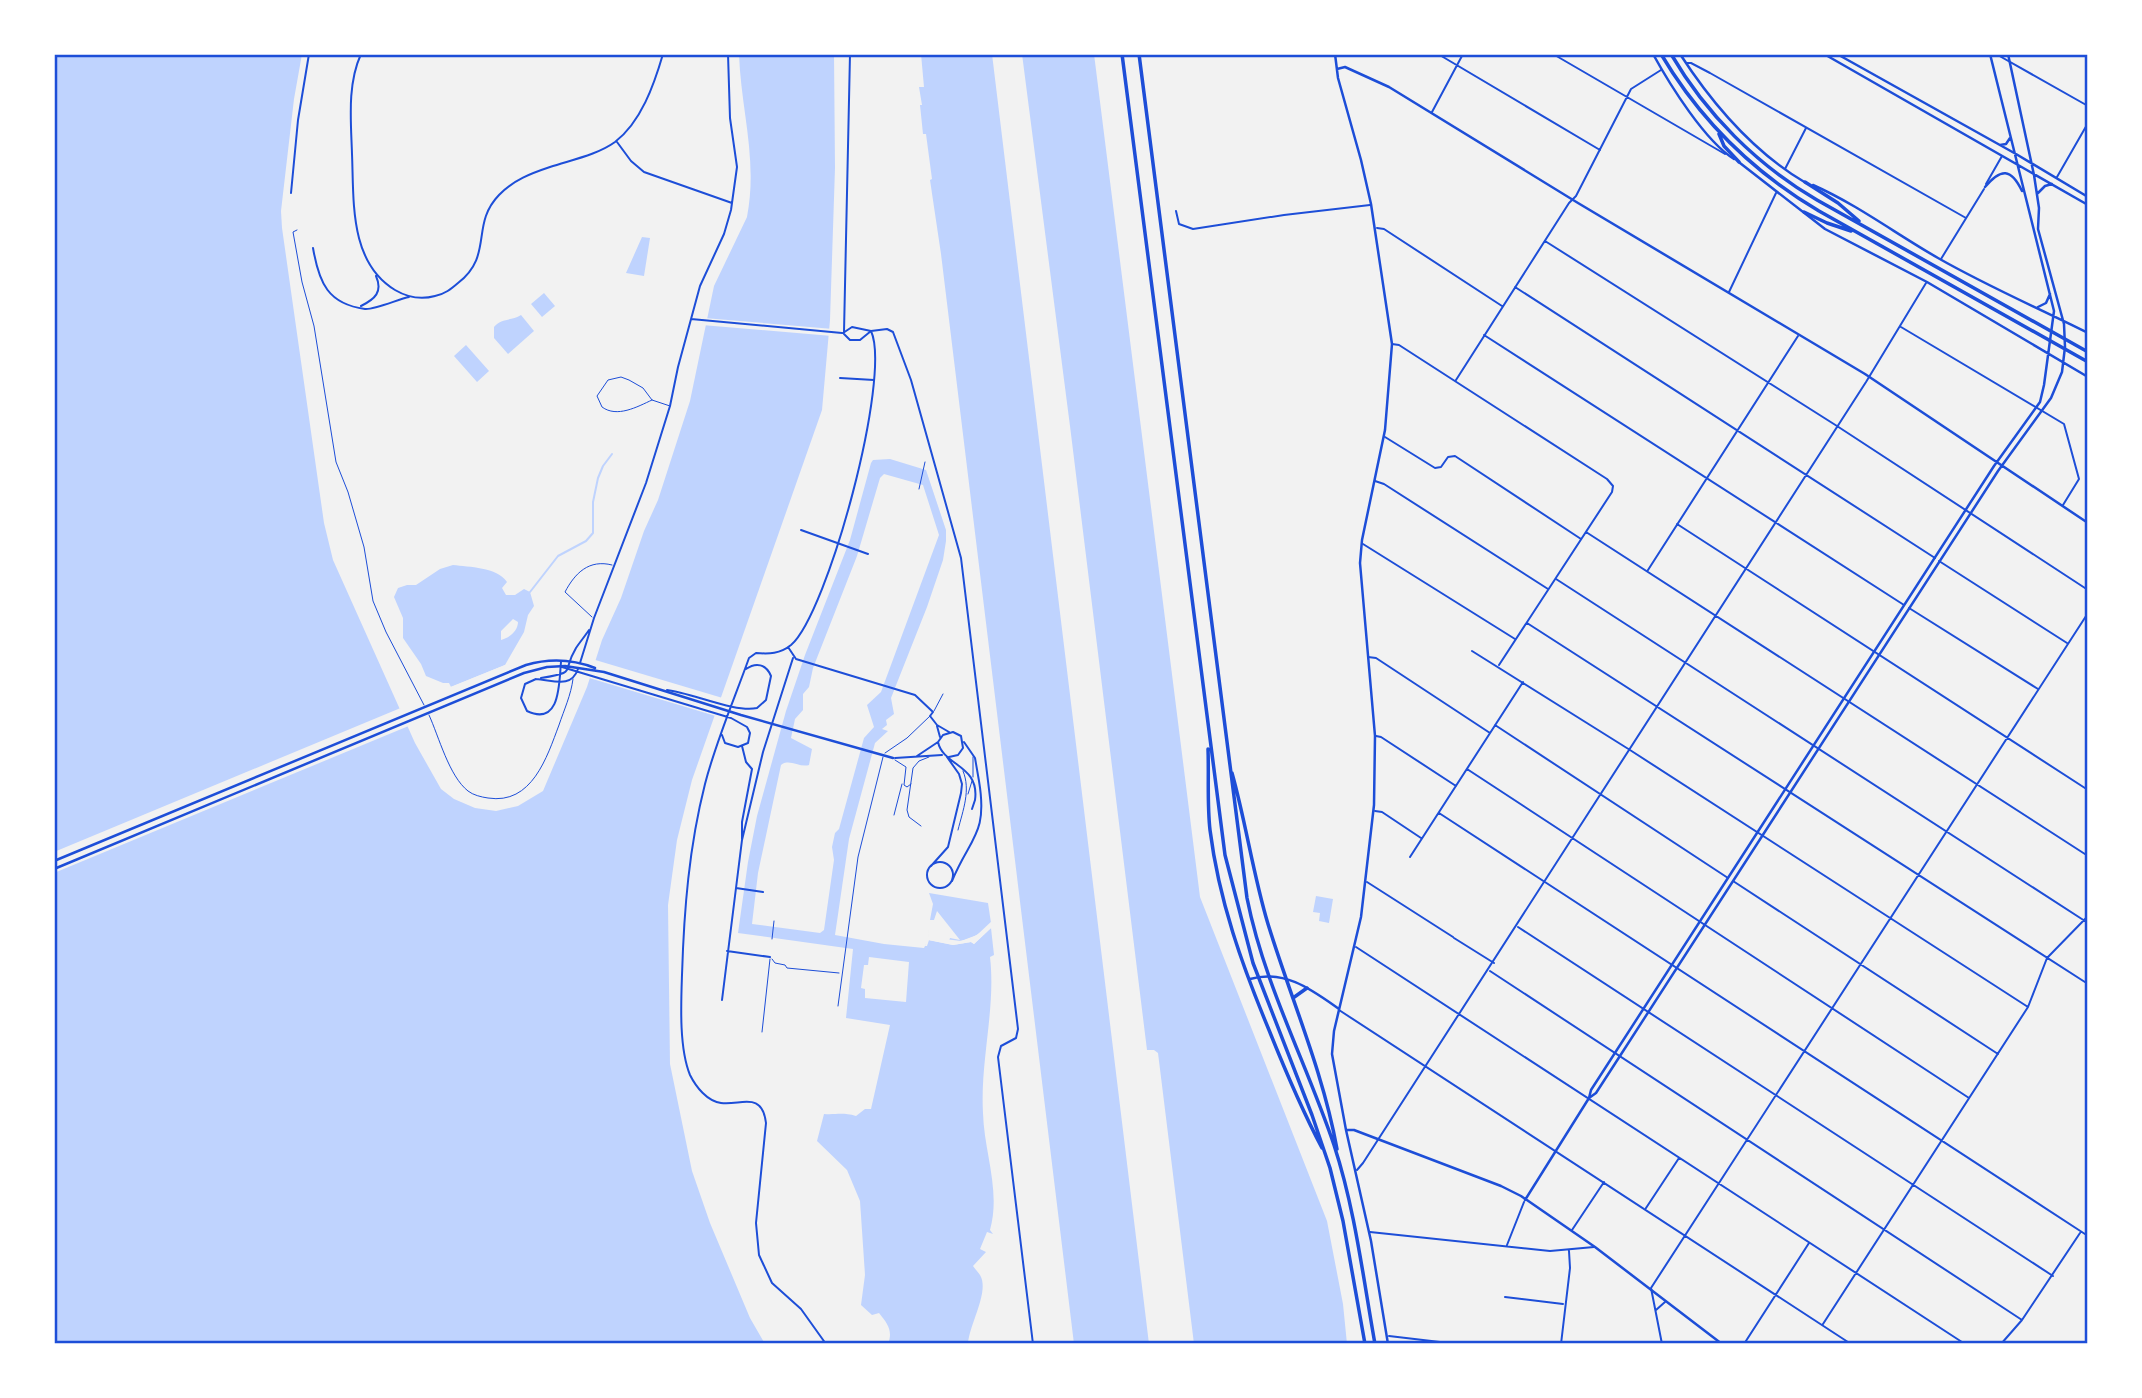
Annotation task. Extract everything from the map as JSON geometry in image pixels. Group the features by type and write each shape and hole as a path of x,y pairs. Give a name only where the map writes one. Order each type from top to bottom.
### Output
{"highway":[{"path":"1122,54 1225,855 1242,929 1256,972 1328,1160 1343,1221 1365,1344"},
{"path":"1139,54 1247,898 1266,970 1341,1168"},
{"path":"1661,54 1689,96 1716,129 1779,185 2088,362"},
{"path":"1671,54 1706,105 1744,146 1792,184 2088,352"},
{"path":"1716,129 1724,146 1739,162"},
{"path":"1805,182 1838,203 1866,227"},
{"path":"1804,212 1859,233"},
{"path":"1208,730 1210,824 1216,866 1231,929 1248,980 1300,1107 1328,1160"},
{"path":"1228,759 1245,819 1265,913 1329,1106 1353,1218 1375,1344"},
{"path":"1293,998 1307,988"}],"street":[{"path":"291,193 298,120 309,54"},
{"path":"361,54 352,82 354,202 362,249 379,283 374,299 361,307"},
{"path":"313,248 319,276 327,291 344,304 364,309 409,297 429,298 446,292 468,275 479,259 488,211 499,195 512,184 544,169 599,150 616,141 642,108 654,83 663,54"},
{"path":"536,678 563,682 573,679 646,483 670,407 702,279 724,234 733,203 737,167 730,118 728,54"},
{"path":"850,54 844,333 846,338 856,341 871,331"},
{"path":"1335,54 1376,229 1392,344 1384,437 1362,543 1360,579 1375,736 1374,811 1355,947 1333,1035 1332,1054 1369,1232 1388,1344"},
{"path":"1438,54 1600,150"},
{"path":"1431,113 1463,54"},
{"path":"1553,54 1739,162 1828,231 1927,282 2088,377"},
{"path":"1653,54 1683,101 1726,154"},
{"path":"1680,54 1726,116 1758,148 1805,182 1859,208 1941,260 2088,333"},
{"path":"1824,54 2088,205"},
{"path":"1837,54 2088,197"},
{"path":"1590,1098 1591,1090 1934,558 1997,462 2036,409 2044,389 2054,307 1990,54"},
{"path":"1996,54 2088,106"},
{"path":"1507,1246 1525,1200 1556,1150 1596,1093 2001,465 2042,411 2057,386 2063,363 2063,321 2038,229 2039,208 2032,163 2008,54"},
{"path":"1838,62 1842,56"},
{"path":"1686,64 1693,64 1966,218"},
{"path":"1337,69 1345,67 1382,83 1869,377 2088,523"},
{"path":"1455,380 1572,200 1627,97 1633,88 1661,69"},
{"path":"2056,178 2088,123"},
{"path":"1786,169 1807,127"},
{"path":"2000,145 2008,142 2011,136"},
{"path":"616,141 631,161 644,172 733,203"},
{"path":"1941,260 2001,156"},
{"path":"1984,187 1997,174 2010,174 2016,179 2025,197"},
{"path":"2037,194 2045,186 2052,184"},
{"path":"1728,293 1776,192"},
{"path":"1176,211 1178,223 1193,229 1371,205"},
{"path":"1376,229 1387,231 1503,306"},
{"path":"1545,241 1837,426 2088,590"},
{"path":"376,274 391,288 409,297"},
{"path":"1356,1170 1360,1168 1574,838 1927,282"},
{"path":"1515,287 2068,643"},
{"path":"2036,307 2046,303 2050,294"},
{"path":"691,319 838,333 844,333 852,327 871,331 891,330 904,360 932,452 964,577 1018,1029 1016,1038 1001,1046 998,1057 1032,1344"},
{"path":"1899,327 2065,425 2079,478 2062,506"},
{"path":"826,1344 801,1309 772,1283 759,1255 756,1223 766,1131 763,1112 758,1106 745,1100 724,1103 712,1100 695,1083 687,1064 681,995 687,880 705,784 753,654 775,653 788,648 801,634 839,544 870,419 875,351 871,331"},
{"path":"1485,335 2038,689"},
{"path":"1648,571 1799,335"},
{"path":"1392,344 1399,345 1455,380 1607,479 1613,486 1612,492 1498,666"},
{"path":"840,378 874,380"},
{"path":"1384,437 1435,468 1441,467 1448,457 1455,456 1581,539"},
{"path":"1375,481 1384,484 1549,589"},
{"path":"1677,524 2088,790"},
{"path":"801,530 868,554"},
{"path":"1586,532 2088,856"},
{"path":"1362,543 1515,639"},
{"path":"1556,579 2088,923"},
{"path":"1662,1344 1651,1288 2088,613"},
{"path":"1527,622 2088,984"},
{"path":"562,660 561,666 557,699 553,708 545,713 534,714 525,709 521,698 526,684 536,678 558,676 568,670 576,648 590,629"},
{"path":"788,648 794,659 918,697 933,712 930,716 941,737"},
{"path":"1472,651 2028,1007"},
{"path":"1367,657 1376,658 1490,733"},
{"path":"748,805 769,730 794,659"},
{"path":"54,861 538,662 562,660 583,663 604,672 893,758 946,756 961,752 962,740"},
{"path":"663,690 684,692 751,709 762,705 768,695 772,678 768,669 757,664 745,670"},
{"path":"561,666 731,718 747,727 750,733 750,739 742,746"},
{"path":"54,869 501,683 547,667 561,666 604,672"},
{"path":"1410,857 1523,682"},
{"path":"1495,724 1998,1054"},
{"path":"937,725 957,734 971,751 978,766 982,803 981,821 975,839 952,881 943,888 932,886 927,877 931,866 948,847 962,784 959,774 938,742"},
{"path":"916,757 949,732"},
{"path":"722,733 725,743 742,746"},
{"path":"1375,736 1381,737 1456,786"},
{"path":"722,1000 752,769 746,762 742,746"},
{"path":"946,756 960,765 972,780 975,800"},
{"path":"1467,769 1969,1098"},
{"path":"972,809 979,781"},
{"path":"1374,811 1382,812 1422,838"},
{"path":"1439,813 2088,1236"},
{"path":"931,866 938,862 949,866 953,873 952,881"},
{"path":"1366,882 1493,963"},
{"path":"736,888 763,892"},
{"path":"1822,1325 2028,1007 2047,958 2082,919 2088,916"},
{"path":"1517,926 2053,1276"},
{"path":"1355,947 1965,1344"},
{"path":"729,952 770,957"},
{"path":"1489,970 2022,1320"},
{"path":"1248,980 1269,976 1286,978 1307,988 1851,1344"},
{"path":"1346,1130 1354,1130 1501,1186 1595,1247 1722,1344"},
{"path":"1646,1208 1680,1157"},
{"path":"1572,1231 1605,1181"},
{"path":"1369,1232 1550,1251 1595,1247"},
{"path":"2001,1344 2022,1320 2081,1232"},
{"path":"1745,1344 1809,1242"},
{"path":"1560,1344 1570,1267 1569,1250"},
{"path":"1506,1297 1565,1304"},
{"path":"1656,1311 1661,1304 1669,1302"},
{"path":"1387,1336 1457,1344"}],"lane":[{"path":"297,230 293,232 302,282 314,326 335,462 348,492 364,547 373,601 460,783 471,794 498,799 509,797 530,784 546,760 568,702 573,679"},
{"path":"652,400 614,412 602,407 597,396 608,380 621,377 636,383 652,400 670,407"},
{"path":"919,489 925,462"},
{"path":"594,618 565,592 575,576 589,566 602,562 614,566"},
{"path":"933,712 943,695"},
{"path":"838,1006 858,857 882,758 889,748 907,738 930,716"},
{"path":"958,830 972,780 974,766 971,751"},
{"path":"921,826 907,814 911,783 916,764 931,755"},
{"path":"893,758 906,770 894,816"},
{"path":"960,765 967,778 967,796"},
{"path":"903,782 907,787 911,783"},
{"path":"772,939 774,921"},
{"path":"770,957 775,963 787,968 845,974"},
{"path":"762,1032 770,957"}],"water":[{"path":"54,54 302,54 281,211 282,228 324,523 333,560 415,743 441,789 454,799 475,808 496,811 518,806 543,791 587,687 602,640 658,500 690,401 714,286 747,217 750,196 750,155 739,54 834,54 835,168 830,320 822,410 692,780 677,840 668,905 670,1064 692,1171 710,1223 750,1318 765,1344 54,1344"},
{"path":"921,54 992,54 1149,1344 1074,1344 930,180 932,179 926,134 923,134 919,87 924,87"},
{"path":"1022,54 1094,54 1200,897 1327,1221 1343,1304 1347,1344 1194,1344 1158,1053 1147,1050"},
{"path":"642,237 650,238 644,276 626,273"},
{"path":"544,293 555,306 542,317 531,304"},
{"path":"521,315 534,331 508,354 494,338 494,327 500,322"},
{"path":"466,345 489,371 477,382 454,356"},
{"path":"890,459 926,470 946,530 946,541 943,560 927,607 891,698 894,714 886,720 887,725 882,729 888,731 875,743 849,839 835,935 924,948 928,940 953,945 971,942 974,944 991,928 994,955 990,957 991,996 983,1093 984,1128 993,1186 990,1230 993,1234 987,1232 980,1249 986,1252 973,1266 980,1275 982,1290 968,1344 888,1344 890,1331 885,1321 879,1313 872,1315 861,1305 865,1275 860,1201 847,1170 817,1141 824,1114 856,1116 865,1109 871,1109 890,1025 846,1018 853,949 738,933 757,816 786,711 850,540 873,460","holes":["884,474 923,485 939,535 881,692 867,705 874,727 864,738 839,829 835,833 824,930 820,933 752,924 758,873 781,765 787,762 809,765 812,749 791,738 795,719 803,710 803,694 809,687 813,668 857,556 880,478","869,957 909,962 906,1002 865,998 865,989 861,988 864,965 868,965"]},
{"path":"453,565 497,573 507,582 502,588 506,595 515,595 524,589 530,592 534,606 528,615 524,632 505,665 451,687 449,683 426,676 403,638 403,618 394,597 398,588 416,585 440,569","holes":["513,619 518,622 512,634 501,640 501,631"]},
{"path":"929,893 988,903 991,923 972,937 961,941 949,941 950,938 960,940 937,911 934,920 930,920 933,904"},
{"path":"1316,896 1333,899 1329,923 1319,921 1320,913 1313,912"}],"pier":[{"path":"704,318 833,329 832,336 702,325"},
{"path":"592,659 726,699 719,717 586,677"},
{"path":"510,663 507,668 452,690 448,688"},
{"path":"403,707 411,725 54,873 54,852"},
{"path":"994,919 991,928 974,944 971,942 953,945 929,940 925,946 928,930 929,937 961,941 977,935"}],"waterway":[{"path":"530,592 558,556 586,541 593,533 593,502 598,478 612,454"}]}
